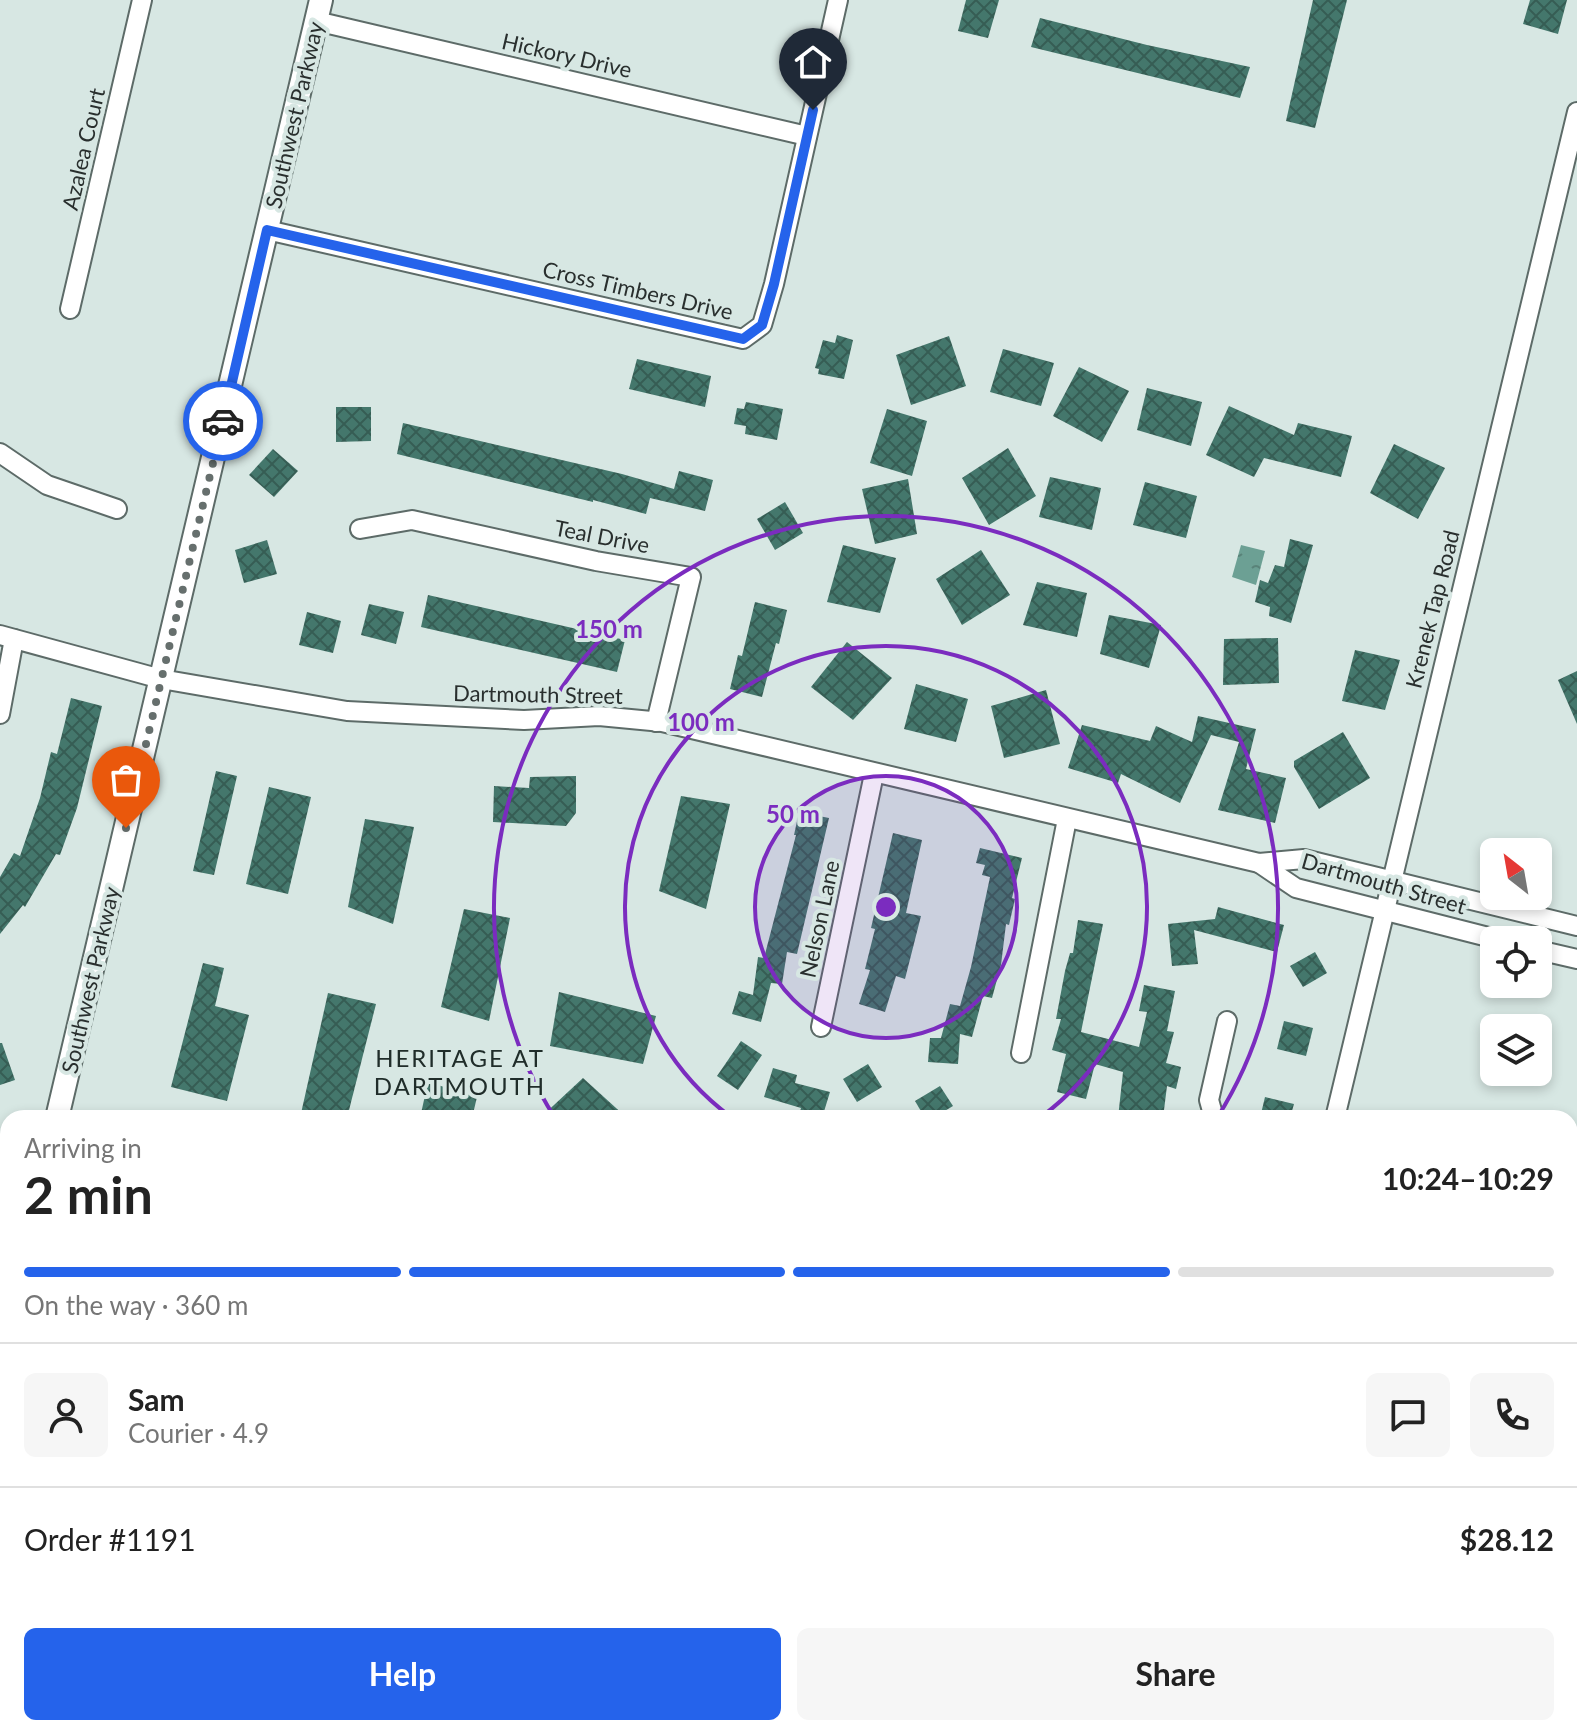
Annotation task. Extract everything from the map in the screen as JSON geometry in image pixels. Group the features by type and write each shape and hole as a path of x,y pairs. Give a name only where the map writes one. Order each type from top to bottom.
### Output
{"main road":[{"name":"Southwest Parkway","path":"59,1110 318,11"}],"street":[{"name":"Azalea Court","path":"70,309 142,0"},
{"name":"Cross Timbers Drive","path":"267,230 743,339 762,325 774,284 838,0"},
{"name":"Hickory Drive","path":"318,11 807,136"},
{"name":"Krenek Tap Road","path":"1337,1110 1577,112"},
{"path":"0,453 47,485 117,509"},
{"name":"Teal Drive","path":"360,529 412,520 596,561 691,577 656,722"},
{"name":"Dartmouth Street","path":"7,637 161,679 347,711 524,720 599,716 656,722 1259,863 1304,859 1577,926"},
{"path":"0,714 7,637"},
{"name":"Nelson Lane","path":"821,1027 874,774"},
{"path":"1021,1053 1067,819"},
{"name":"Dartmouth Street","path":"1259,863 1296,888 1480,935"},
{"path":"1552,953 1577,959"},
{"path":"1212,1110 1209,1100 1227,1021"}],"water":[{"path":"1241,545 1265,551 1256,585 1232,577"}],"building":[{"path":"966,0 999,0 988,38 958,31"},
{"path":"1313,0 1347,0 1315,128 1286,121"},
{"path":"1530,0 1567,0 1558,34 1523,24"},
{"path":"1040,18 1250,67 1240,98 1031,47"},
{"path":"837,335 853,340 844,379 818,374 819,369 815,368 823,340 835,343"},
{"path":"949,336 966,386 911,405 896,355"},
{"path":"1003,349 1054,363 1041,406 990,392"},
{"path":"637,359 711,376 705,407 629,389"},
{"path":"1079,367 1129,391 1102,442 1053,416"},
{"path":"1147,388 1202,402 1191,446 1137,430"},
{"path":"746,402 783,409 777,440 745,434 746,426 734,424 737,408 744,409"},
{"path":"1229,406 1294,435 1298,423 1352,436 1341,477 1264,458 1254,477 1206,455"},
{"path":"336,407 371,407 371,441 336,442"},
{"path":"887,409 927,421 912,476 870,463"},
{"path":"403,423 674,489 679,471 713,480 705,511 650,498 646,514 397,454"},
{"path":"1394,444 1445,468 1418,519 1370,493"},
{"path":"1008,448 1036,496 989,525 962,478"},
{"path":"273,449 298,471 274,497 249,475"},
{"path":"1050,477 1101,488 1092,530 1039,517"},
{"path":"908,479 917,534 875,544 862,489"},
{"path":"1145,482 1197,496 1186,538 1133,525"},
{"path":"785,502 803,533 775,550 757,519"},
{"path":"1290,539 1313,545 1291,623 1269,616 1270,607 1255,602 1260,580 1268,583 1275,565 1284,567"},
{"path":"267,540 277,574 244,583 235,550"},
{"path":"843,545 896,558 880,613 827,602"},
{"path":"981,550 1010,595 962,625 936,579"},
{"path":"1037,582 1087,593 1077,637 1023,625"},
{"path":"428,595 625,640 617,672 421,627"},
{"path":"755,602 787,610 762,697 730,689 738,655 742,656"},
{"path":"369,604 404,612 396,644 361,635"},
{"path":"307,612 341,621 333,653 299,645"},
{"path":"1109,615 1161,625 1149,668 1100,654"},
{"path":"1278,638 1279,683 1223,685 1224,639"},
{"path":"847,642 892,678 853,720 811,687"},
{"path":"1355,650 1400,660 1385,710 1342,701"},
{"path":"1577,671 1577,724 1558,680"},
{"path":"916,684 968,699 956,742 904,729"},
{"path":"1046,690 1060,744 1004,758 991,706"},
{"path":"71,698 102,706 77,808 60,855 56,854 25,907 23,905 0,934 0,877 14,853 20,856 40,798 51,752 57,754"},
{"path":"1198,716 1256,729 1246,769 1286,778 1275,823 1218,810 1239,742 1211,735 1180,803 1121,774 1118,783 1068,768 1082,725 1150,741 1156,726 1192,742"},
{"path":"1343,732 1370,778 1319,809 1294,767 1294,761"},
{"path":"216,771 237,776 214,875 193,871"},
{"path":"576,776 576,813 566,826 493,822 494,786 529,788 530,777"},
{"path":"269,787 311,797 288,894 246,884"},
{"path":"681,796 730,804 706,909 659,891"},
{"path":"799,812 829,818 797,954 787,952 782,984 771,983 761,1022 732,1014 739,991 753,995 758,957 764,958 796,835"},
{"path":"365,819 414,827 393,924 348,907"},
{"path":"893,833 922,840 906,913 921,916 905,979 896,976 885,1012 859,1004 870,970 865,969 875,929 871,928"},
{"path":"980,848 1022,858 1009,925 1006,924 1001,965 992,998 983,996 972,1037 960,1034 958,1064 928,1062 930,1038 941,1038 950,1004 960,1006 971,967 990,877 982,875 985,865 976,863"},
{"path":"1218,907 1284,925 1277,952 1194,930 1198,964 1172,966 1168,924 1215,919"},
{"path":"464,909 510,918 489,1021 441,1007"},
{"path":"1078,920 1103,924 1081,1032 1139,1047 1147,1012 1139,1011 1144,985 1175,991 1167,1031 1174,1032 1166,1063 1181,1067 1176,1089 1167,1086 1164,1110 1119,1110 1123,1072 1095,1064 1086,1099 1057,1092 1066,1054 1052,1050 1061,1019 1056,1019 1065,971 1070,953 1073,953"},
{"path":"1315,952 1327,973 1303,987 1290,966"},
{"path":"203,963 224,968 215,1006 249,1015 227,1101 171,1087"},
{"path":"559,992 656,1016 643,1064 550,1046"},
{"path":"328,993 376,1004 349,1110 302,1110"},
{"path":"1284,1021 1313,1028 1306,1056 1277,1049"},
{"path":"741,1041 762,1055 738,1090 717,1076"},
{"path":"0,1043 15,1080 0,1085"},
{"path":"868,1064 882,1087 857,1102 843,1079"},
{"path":"773,1068 797,1075 795,1083 830,1092 824,1110 800,1110 764,1097"},
{"path":"583,1078 618,1110 549,1110"},
{"path":"428,1082 477,1097 474,1110 422,1110"},
{"path":"940,1086 953,1106 946,1110 920,1110 915,1101"},
{"path":"1265,1097 1294,1104 1292,1110 1262,1110"}],"way so far":[{"path":"126,828 223,421"}],"district":[{"name":"HERITAGE AT DARTMOUTH","path":"460,1071"}],"route":[{"path":"223,421 267,230 743,339 762,325 813,110"}]}
